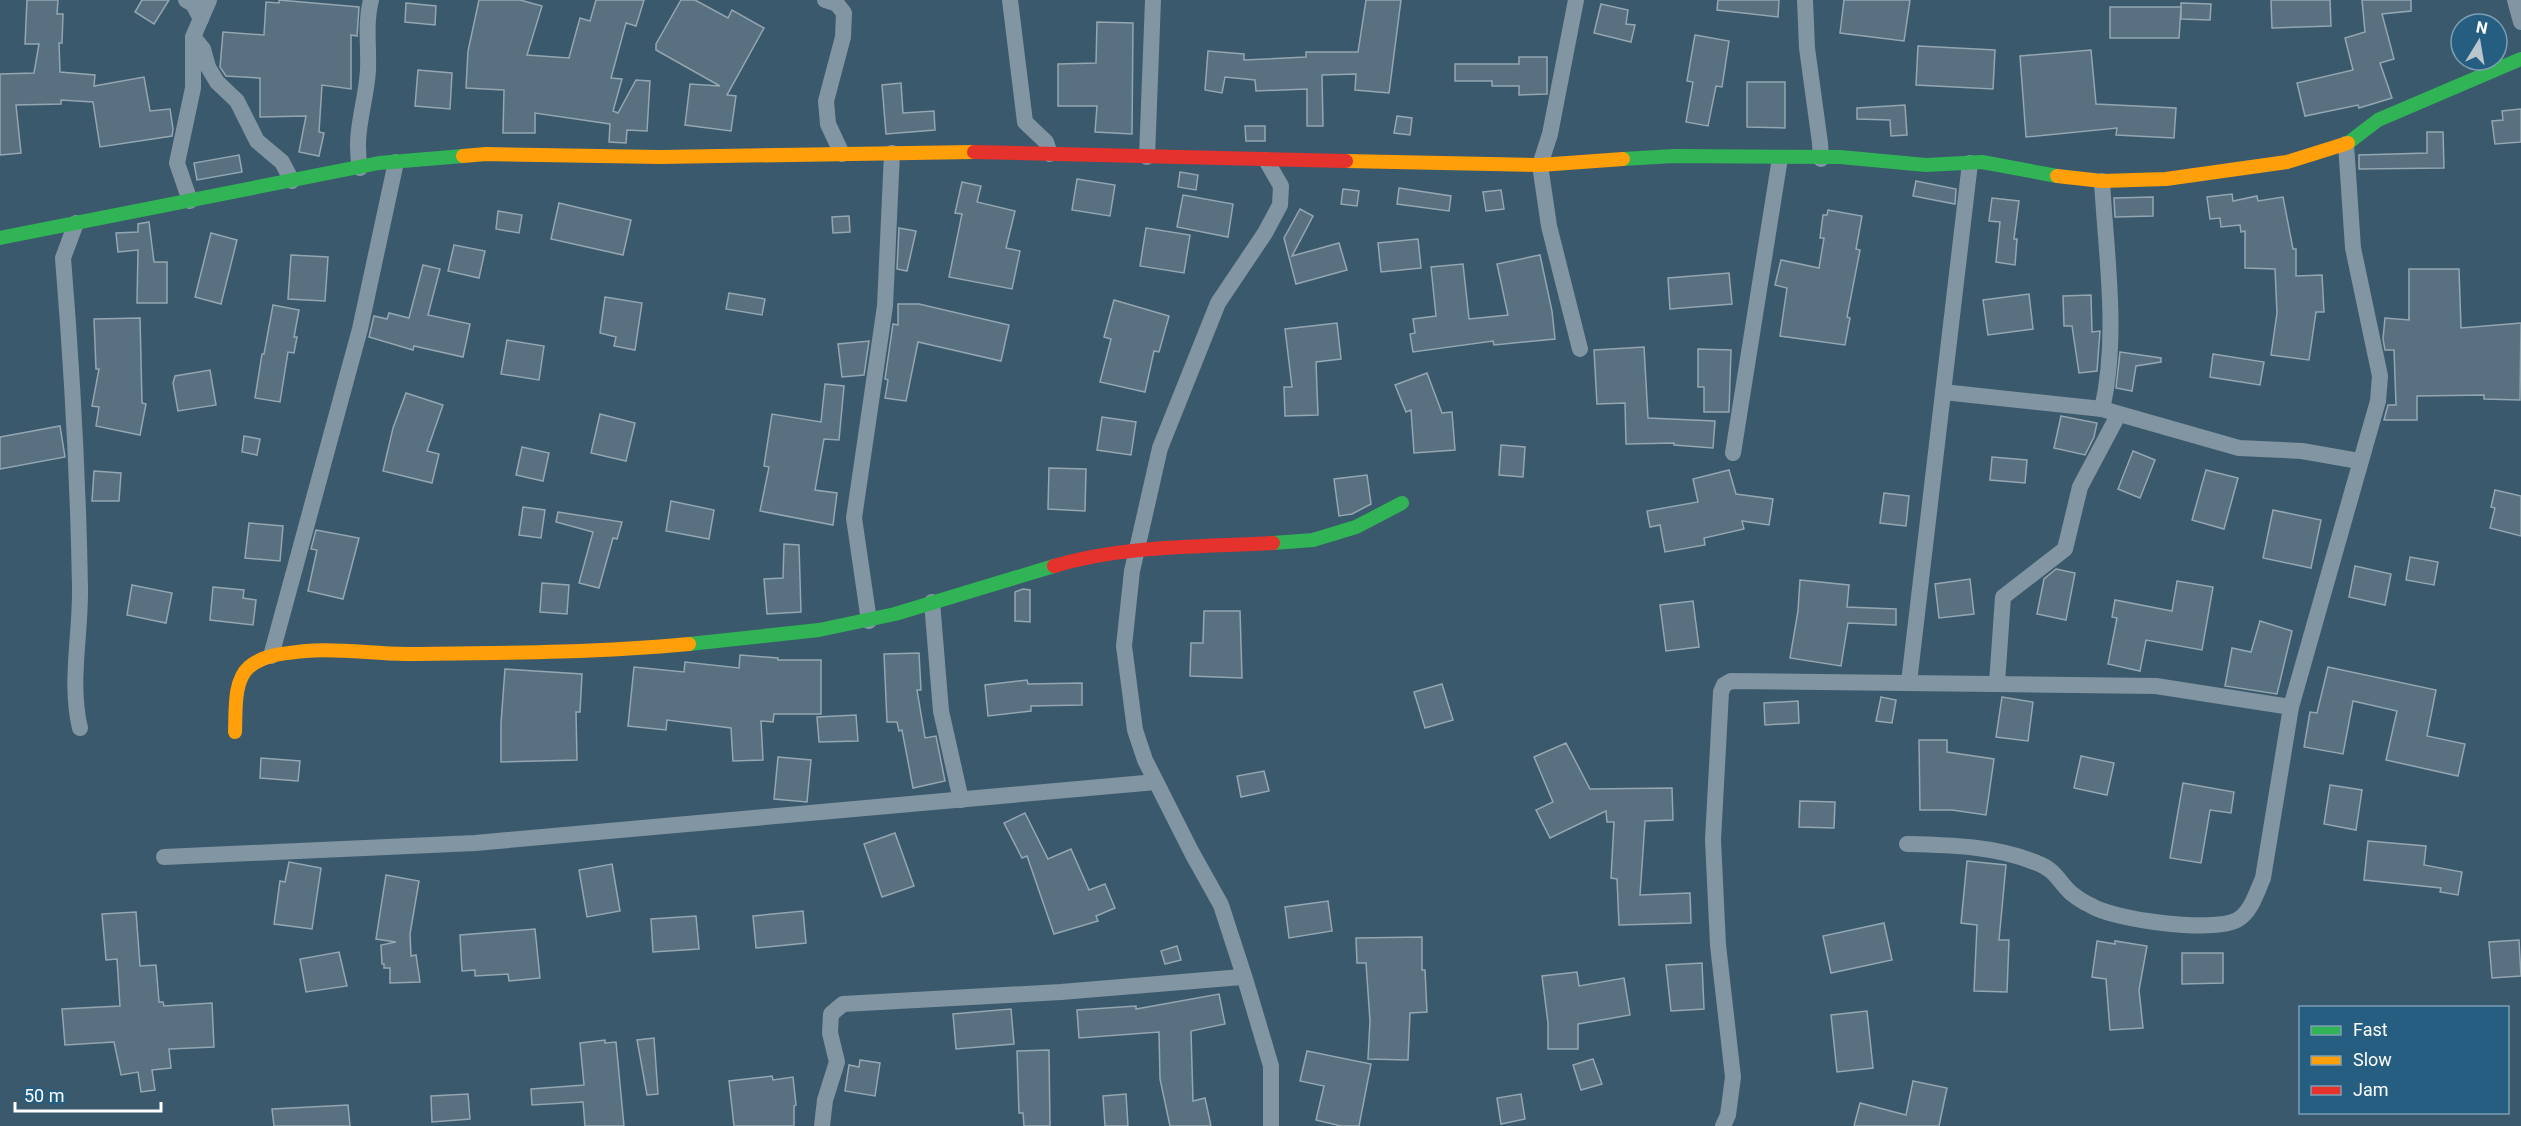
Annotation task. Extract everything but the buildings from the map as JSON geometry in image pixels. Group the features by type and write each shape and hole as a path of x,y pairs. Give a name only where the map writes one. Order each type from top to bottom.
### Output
{"street":[{"path":"186,0 193,4 201,19"},
{"path":"190,201 177,163 193,88 193,37 209,0"},
{"path":"825,0 837,4 844,13 843,37 826,101 828,124 842,154"},
{"path":"1010,0 1025,122 1046,142 1050,154"},
{"path":"1147,157 1153,0"},
{"path":"1576,0 1550,134 1540,165 1549,226 1580,349"},
{"path":"1805,0 1807,48 1821,159"},
{"path":"2515,0 2521,22"},
{"path":"360,168 356,148 368,71 369,1"},
{"path":"193,37 203,48 208,67 217,82 237,101 257,141 282,162 292,181"},
{"path":"0,238 360,168 396,162 486,154 660,156 965,152 1540,165 1674,156 1821,159 1840,157 1926,165 1982,162 2102,181 2166,179 2287,162 2346,144 2378,120 2521,59"},
{"path":"1907,844 1956,845 2001,852 2037,863 2054,871 2070,892 2092,907 2160,924 2202,927 2237,920 2251,904 2263,878 2291,707 2359,461 2378,401 2380,376 2353,248 2346,144"},
{"path":"869,621 854,518 885,306 892,153"},
{"path":"1733,453 1780,158"},
{"path":"1281,186 1303,159"},
{"path":"1266,160 1281,186 1280,205 1265,233 1218,303 1160,448 1132,572 1124,646 1136,730 1145,760 1221,905 1271,1066 1271,1126"},
{"path":"271,656 360,328 396,162"},
{"path":"1909,682 1970,163"},
{"path":"1997,683 2003,597 2066,549 2079,486 2115,420 2109,412 2111,349 2102,181"},
{"path":"76,223 63,258 78,494 80,609 76,709 81,728"},
{"path":"1943,392 2109,412 2239,448 2302,451 2359,461"},
{"path":"235,732 236,701 240,682 249,667 271,656 308,651 404,654 647,648 819,630 869,621 1080,558 1137,551 1313,540 1356,527 1402,503"},
{"path":"932,602 941,711 961,800"},
{"path":"1723,1126 1728,1115 1733,1077 1718,945 1713,840 1721,692 1724,685 1731,681 2156,686 2291,707"},
{"path":"164,857 475,843 1156,782"},
{"path":"822,1126 825,1100 837,1062 830,1033 831,1014 843,1004 1061,992 1242,977"}],"traffic: fast":[{"path":"2348,143 2378,120 2521,59"},
{"path":"0,238 379,163 463,156"},
{"path":"1623,159 1674,156 1840,157 1926,165 1982,162 2057,176"},
{"path":"1273,543 1313,540 1356,527 1402,503"},
{"path":"689,644 819,630 895,614 1054,566"}],"traffic: slow":[{"path":"2057,176 2102,181 2166,179 2287,162 2348,143"},
{"path":"463,156 486,154 660,157 974,152"},
{"path":"1346,161 1540,165 1623,159"},
{"path":"235,732 236,697 240,680 249,667 262,659 276,655 318,650 406,654 548,652 689,644"}],"traffic: jam":[{"path":"974,152 1346,161"},
{"path":"1054,566 1080,559 1135,551 1190,546 1273,543"}]}
